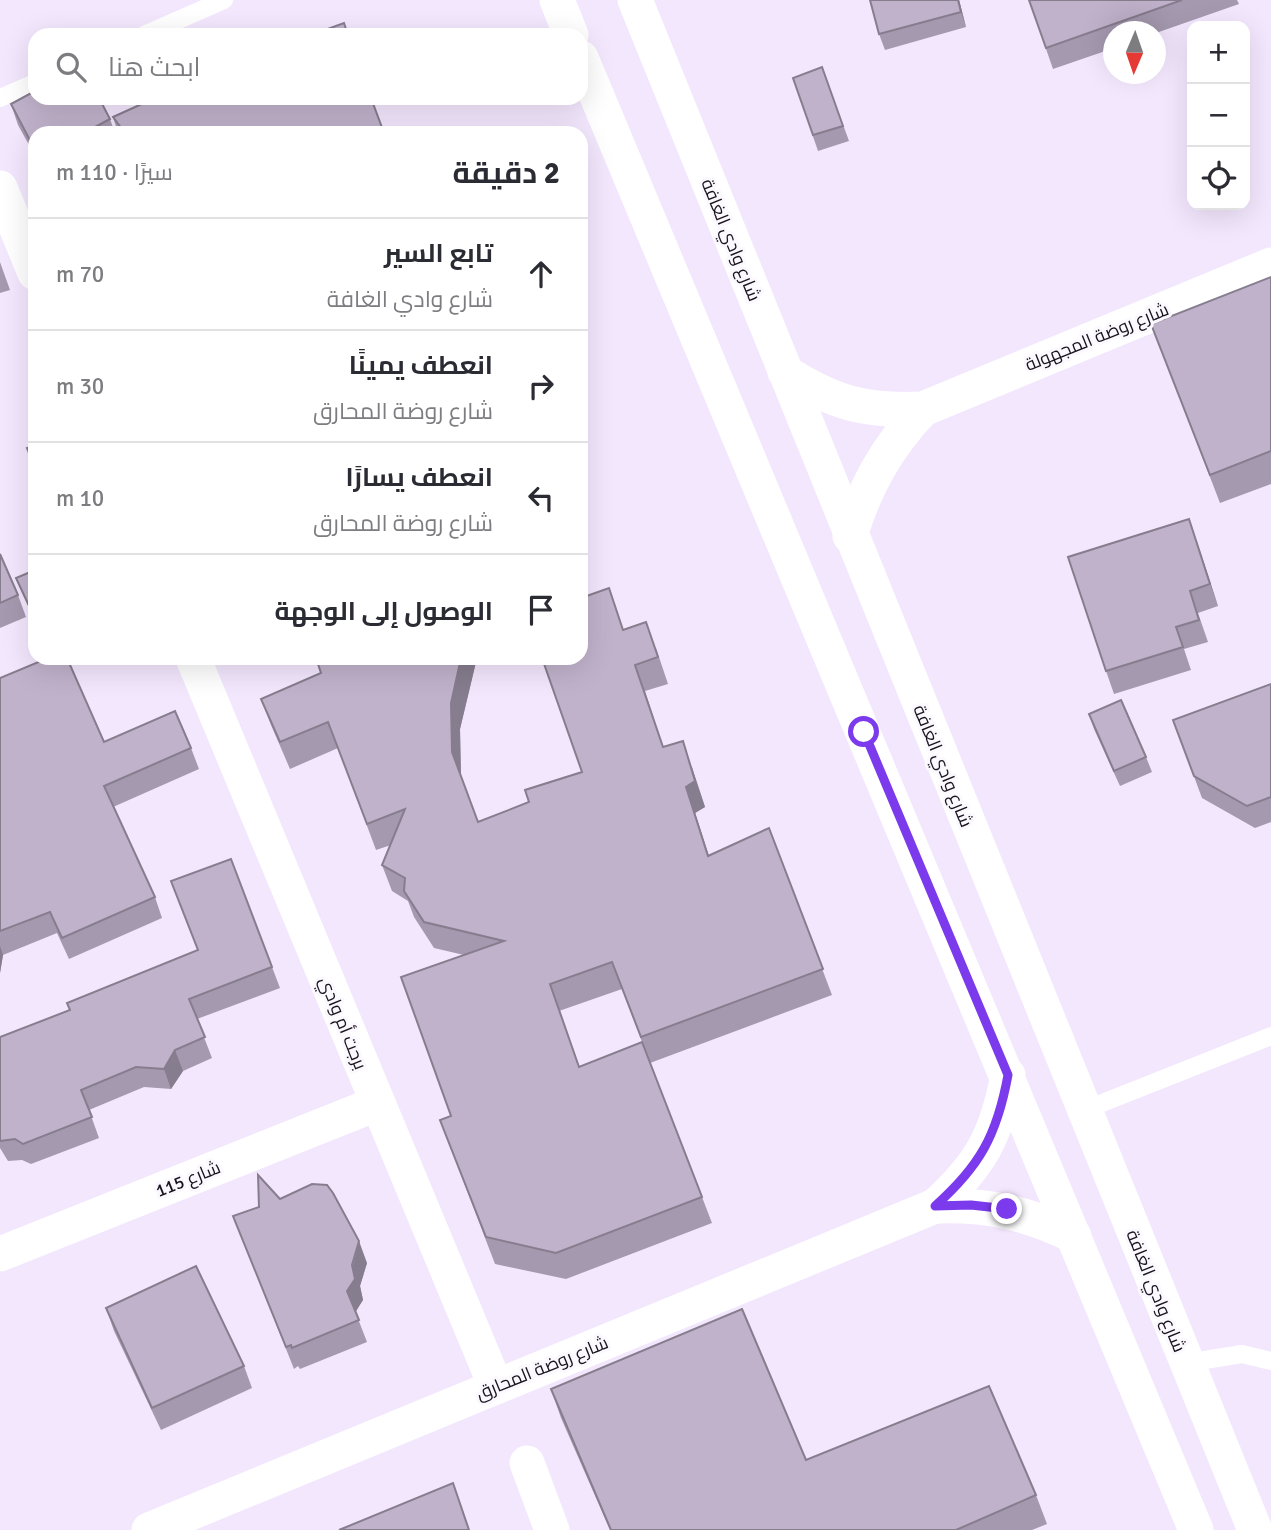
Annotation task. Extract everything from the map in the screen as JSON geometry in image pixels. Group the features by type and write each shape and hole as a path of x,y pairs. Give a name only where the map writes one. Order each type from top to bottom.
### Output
{"street":[{"path":"557,0 568,28"},
{"name":"شارع وادي الغافة","path":"635,0 1255,1530"},
{"path":"588,75 1196,1530"},
{"path":"0,188 28,257"},
{"name":"شارع روضة المجهولة","path":"785,372 816,392 850,405 886,411 923,409 1271,265"},
{"name":"شارع روضة المجهولة","path":"850,536 861,501 877,467 897,436 923,409"},
{"name":"برجت أم وادي","path":"196,665 376,1104 496,1387"},
{"name":"شارع روضة المحارق","path":"149,1530 935,1206 964,1180 986,1149 1001,1113 1008,1075"},
{"name":"شارع 115","path":"0,1254 376,1104"},
{"name":"شارع روضة المحارق","path":"935,1206 971,1205 1007,1209 1041,1220 1074,1236"},
{"path":"527,1463 552,1530"}],"lane":[{"path":"160,28 224,0"},
{"path":"0,98 28,86"},
{"path":"1083,1111 1271,1036"},
{"path":"1186,1363 1242,1354 1271,1361"}],"building":[{"path":"870,0 958,0 961,12 879,34"},
{"path":"1029,0 1182,0 1122,21 1103,21 1103,28 1046,48"},
{"path":"344,23 346,28 330,28"},
{"path":"822,67 843,126 813,135 793,78"},
{"path":"28,95 28,105 103,105 110,119 97,126 28,126 28,137 11,104"},
{"path":"140,105 374,105 381,126 120,126 113,117"},
{"path":"1271,277 1271,451 1210,475 1151,324"},
{"path":"1189,519 1210,584 1190,591 1199,620 1176,627 1183,647 1106,671 1068,557"},
{"path":"0,554 18,595 0,603"},
{"path":"28,573 28,604 16,578"},
{"path":"609,588 623,630 646,622 658,657 635,665 663,747 683,741 695,781 686,787 708,856 769,828 823,969 641,1037 612,962 550,984 579,1067 642,1042 702,1197 556,1253 486,1237 440,1120 451,1116 401,977 504,941 424,922 404,891 405,878 382,865 405,809 367,824 328,722 280,742 261,699 321,673 318,665 459,665 451,703 452,752 478,822 529,802 525,790 582,772 544,665 588,665 588,596"},
{"path":"31,665 70,665 104,742 175,711 191,748 104,786 155,897 62,938 50,912 0,931 0,678"},
{"path":"1271,684 1271,797 1247,806 1194,776 1173,720"},
{"path":"1121,700 1146,757 1114,771 1089,714"},
{"path":"231,859 272,967 189,999 205,1037 175,1050 164,1069 136,1067 81,1090 92,1117 23,1144 15,1139 0,1141 0,1037 70,1010 67,1003 198,950 171,881"},
{"path":"258,1175 280,1199 312,1184 327,1185 333,1193 359,1241 352,1265 355,1279 347,1291 359,1320 292,1348 291,1345 286,1347 233,1216 259,1207"},
{"path":"196,1266 244,1366 152,1408 106,1308"},
{"path":"742,1309 806,1460 989,1386 1036,1495 956,1530 611,1530 551,1389"},
{"path":"453,1483 469,1530 339,1530"}],"route":[{"path":"864,732 1008,1075 1001,1113 986,1149 964,1180 935,1206 971,1205 1007,1209"}]}
